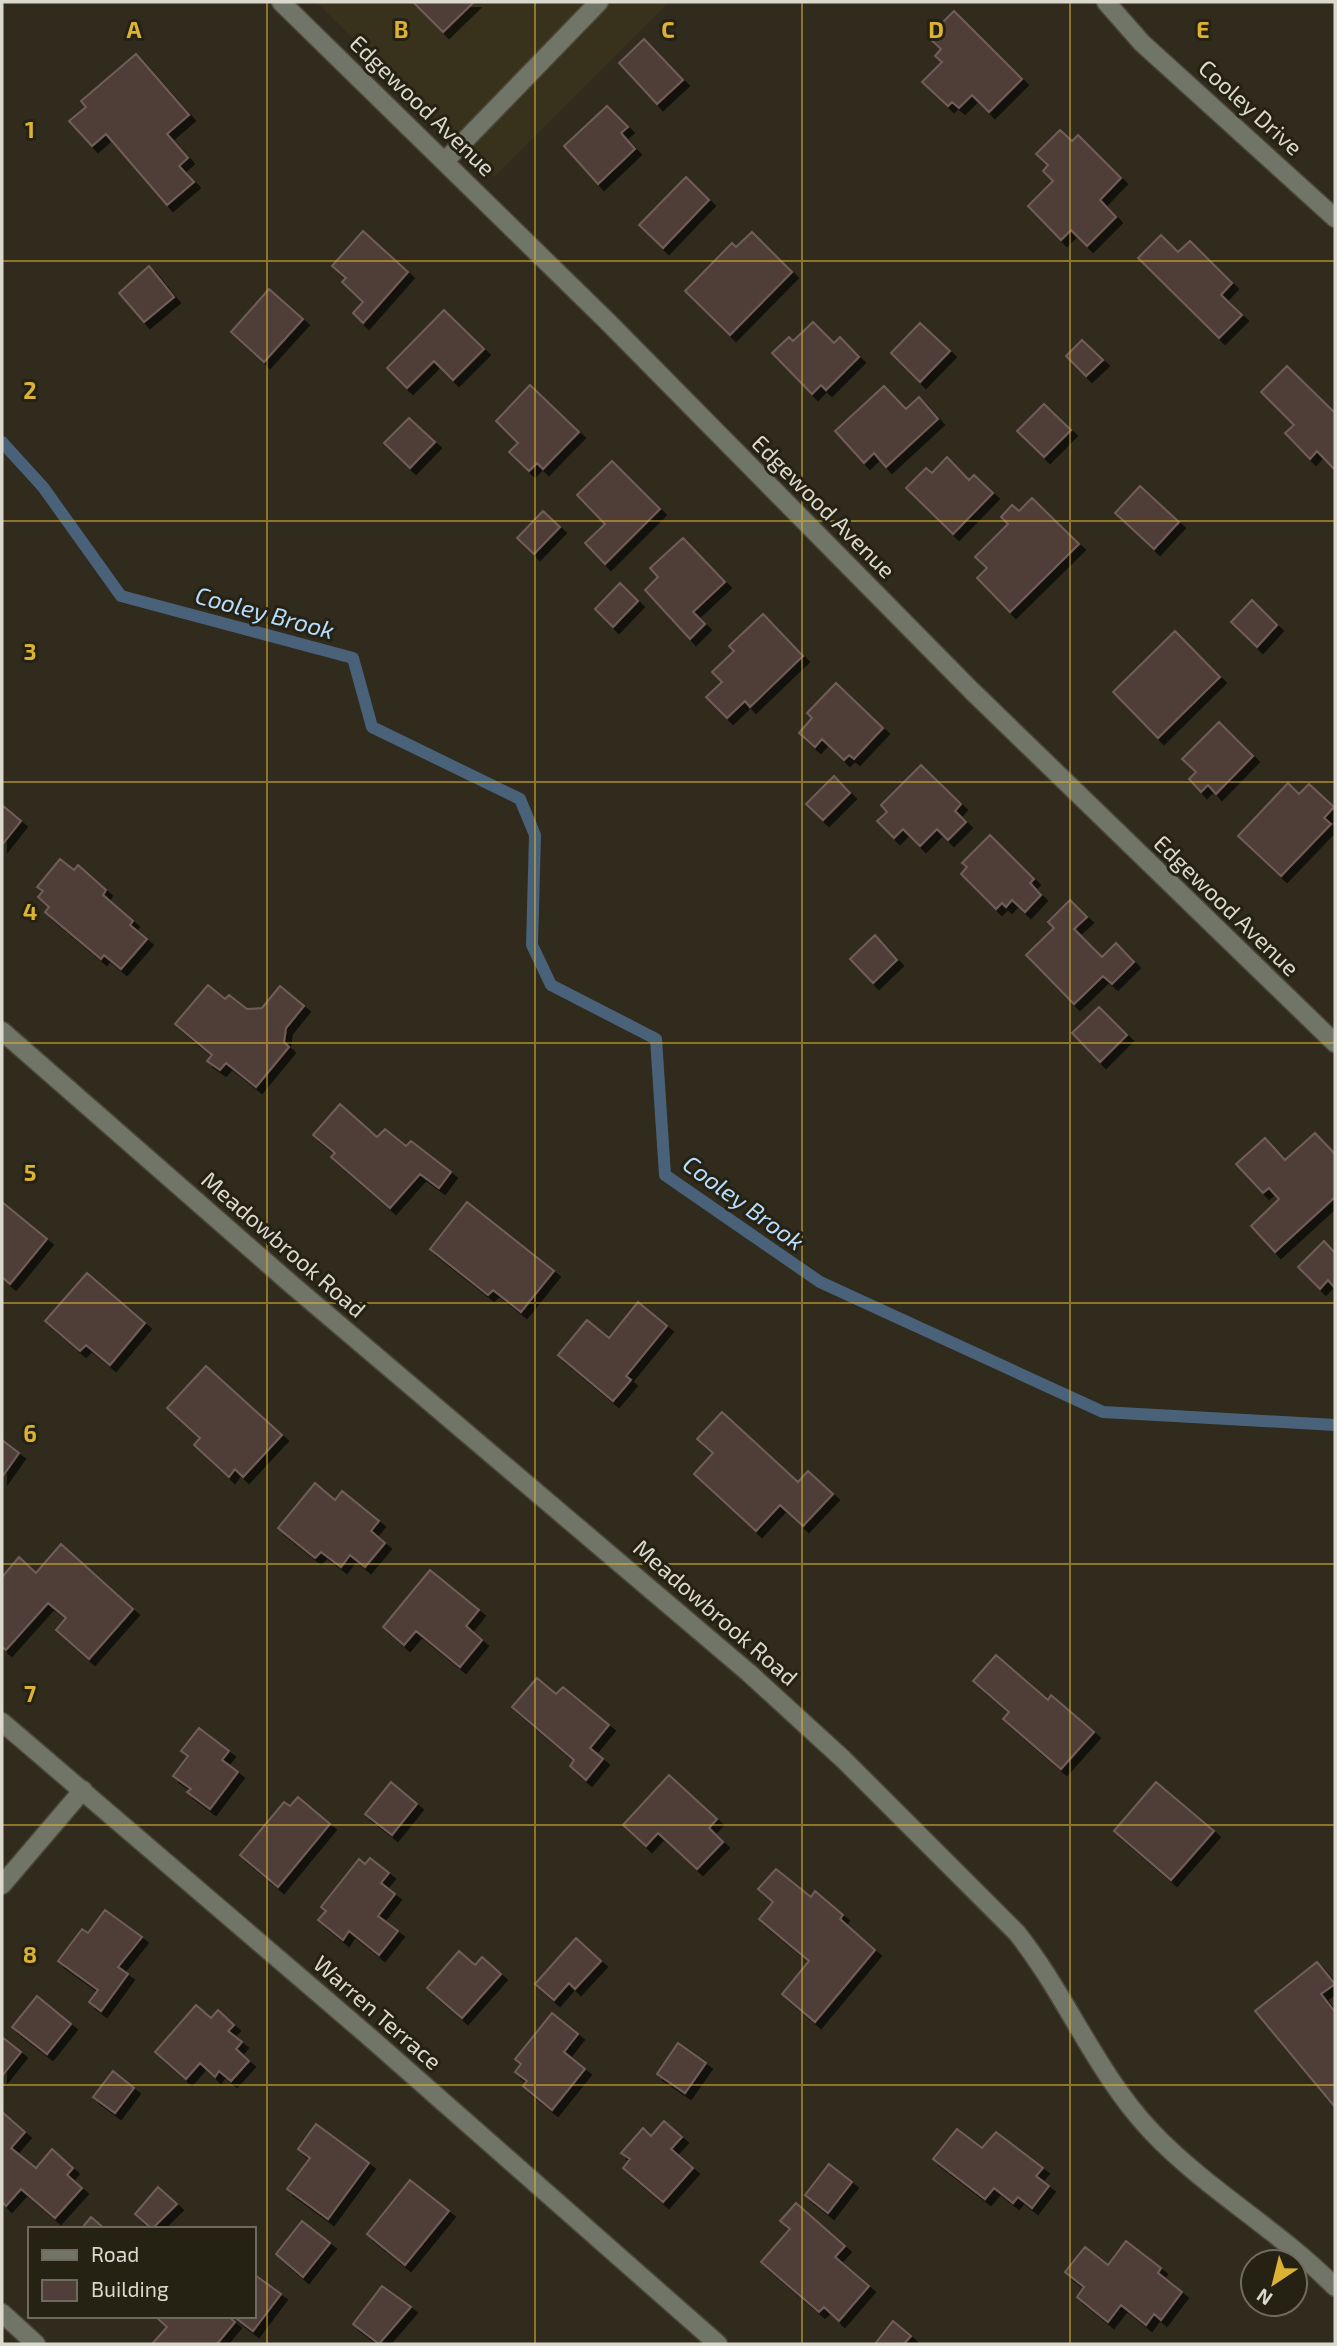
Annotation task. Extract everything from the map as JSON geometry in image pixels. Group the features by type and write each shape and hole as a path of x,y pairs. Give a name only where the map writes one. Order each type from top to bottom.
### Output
{"street":[{"name":"Edgewood Avenue","path":"281,2 610,323 972,691 1335,1043"},
{"path":"446,162 598,2"},
{"name":"Cooley Drive","path":"1106,2 1142,43 1335,218"},
{"name":"Meadowbrook Road","path":"2,1031 816,1732 1017,1933 1040,1962 1126,2102 1153,2134 1216,2190 1335,2287"},
{"name":"Warren Terrace","path":"2,1722 366,2034 718,2344"},
{"path":"2,1885 83,1790"},
{"path":"2,2313 36,2344"}],"shaded area":[{"path":"316,2 669,2 494,177"}],"building":[{"path":"413,2 474,2 443,32"},
{"path":"954,11 1022,79 989,112 972,95 959,108 952,102 948,106 922,82 942,62 935,56 941,49 928,37"},
{"path":"644,39 683,80 657,104 619,63"},
{"path":"136,54 189,115 167,134 188,158 179,166 194,182 167,205 106,134 92,146 69,121 86,107 81,101"},
{"path":"607,106 628,127 621,133 635,149 598,184 564,146"},
{"path":"1060,130 1072,141 1078,135 1121,178 1100,200 1116,217 1087,246 1071,230 1061,240 1028,206 1053,181 1043,171 1048,165 1036,154"},
{"path":"686,177 709,200 663,248 639,225"},
{"path":"363,231 408,272 363,323 353,313 363,302 342,282 346,278 332,266"},
{"path":"752,232 792,272 730,335 685,291 732,243 736,247"},
{"path":"1161,235 1178,252 1190,241 1232,283 1221,295 1242,315 1219,338 1138,258"},
{"path":"149,266 174,297 144,322 119,293"},
{"path":"269,289 303,319 264,362 231,332"},
{"path":"444,310 484,349 453,380 434,361 407,388 387,368"},
{"path":"813,322 834,343 840,337 859,357 826,390 821,385 812,394 772,353 789,337 793,341"},
{"path":"920,323 950,351 920,382 891,353"},
{"path":"1082,340 1103,360 1086,376 1066,356"},
{"path":"1287,366 1335,413 1335,470 1317,451 1310,459 1285,433 1294,425 1261,392"},
{"path":"530,385 579,432 543,469 537,463 529,471 509,452 518,443 496,421"},
{"path":"884,386 906,409 919,397 938,419 886,467 874,453 864,463 835,431"},
{"path":"1044,404 1071,430 1044,457 1017,431"},
{"path":"409,418 435,442 410,468 384,443"},
{"path":"947,457 969,480 974,475 993,493 953,534 906,488 926,468 932,473"},
{"path":"612,461 660,509 605,564 585,543 605,524 577,495"},
{"path":"1140,486 1179,522 1154,549 1115,513"},
{"path":"1032,498 1079,544 1010,612 977,578 987,568 975,557 1008,524 1001,517 1012,505 1019,511"},
{"path":"543,511 560,527 534,554 517,538"},
{"path":"683,538 725,582 693,612 705,624 690,639 645,590 658,577 650,568"},
{"path":"620,583 638,601 613,627 595,609"},
{"path":"1252,600 1277,625 1257,647 1231,622"},
{"path":"763,614 803,656 750,707 745,701 727,718 706,697 722,682 712,672 734,651 729,646"},
{"path":"1175,631 1220,677 1158,738 1113,692"},
{"path":"836,683 883,728 854,759 849,755 844,760 822,739 815,747 799,733 812,718 807,713"},
{"path":"1219,722 1253,756 1216,794 1208,785 1201,792 1189,779 1196,772 1182,759"},
{"path":"921,765 961,804 955,811 966,822 948,840 937,829 920,846 903,829 894,838 877,821 887,812 881,805"},
{"path":"834,776 850,793 823,820 806,804"},
{"path":"1288,783 1299,794 1309,784 1334,807 1324,818 1331,824 1281,876 1238,836"},
{"path":"2,805 21,821 2,845"},
{"path":"990,835 1034,879 1030,883 1041,895 1025,912 1012,900 1006,907 1002,903 996,909 961,874 967,867 962,863"},
{"path":"60,859 74,870 78,865 106,890 103,895 133,921 130,925 147,939 121,969 104,955 101,959 45,912 49,907 38,897 43,891 37,887"},
{"path":"1070,900 1087,917 1074,929 1102,957 1116,943 1134,962 1112,984 1103,976 1074,1004 1026,955 1054,928 1048,922"},
{"path":"875,935 897,960 873,983 850,959"},
{"path":"208,985 225,999 229,995 247,1009 262,1008 280,986 304,1006 286,1028 284,1042 289,1047 256,1087 226,1063 220,1070 207,1061 212,1055 175,1024"},
{"path":"1099,1007 1127,1035 1100,1062 1072,1033"},
{"path":"340,1104 377,1137 385,1129 406,1146 411,1141 451,1172 439,1188 420,1174 390,1208 331,1157 335,1153 313,1135"},
{"path":"1315,1133 1335,1154 1335,1197 1275,1252 1251,1226 1279,1199 1269,1188 1263,1193 1236,1164 1265,1138 1285,1160"},
{"path":"2,1202 47,1239 10,1284 2,1277"},
{"path":"467,1202 554,1271 521,1312 493,1290 488,1295 430,1249"},
{"path":"1324,1241 1335,1253 1335,1288 1328,1280 1320,1289 1298,1267"},
{"path":"87,1273 145,1323 110,1365 86,1345 80,1351 45,1321"},
{"path":"638,1302 667,1326 626,1376 631,1380 613,1401 558,1355 587,1320 609,1338"},
{"path":"206,1366 282,1435 243,1477 235,1469 229,1477 194,1445 200,1438 167,1408"},
{"path":"722,1412 798,1482 808,1471 833,1494 803,1526 780,1505 756,1531 694,1474 713,1453 697,1439"},
{"path":"2,1440 19,1453 2,1477"},
{"path":"315,1483 335,1500 342,1491 379,1521 371,1531 385,1543 365,1567 350,1555 341,1567 321,1552 315,1558 278,1528"},
{"path":"61,1544 133,1609 89,1659 56,1630 66,1618 48,1603 6,1650 2,1647 2,1577 19,1557 36,1573"},
{"path":"430,1570 479,1610 466,1626 482,1640 460,1667 416,1631 404,1645 383,1627"},
{"path":"996,1655 1048,1700 1051,1695 1094,1732 1061,1769 1003,1719 1009,1712 973,1681"},
{"path":"537,1678 556,1694 563,1687 609,1725 590,1748 603,1759 586,1780 570,1766 574,1760 512,1707"},
{"path":"199,1728 229,1751 222,1760 238,1772 210,1809 187,1792 191,1789 173,1776 188,1756 181,1751"},
{"path":"669,1775 717,1819 709,1828 723,1842 697,1869 658,1833 646,1846 623,1825"},
{"path":"391,1782 417,1804 392,1835 365,1814"},
{"path":"1156,1782 1214,1831 1171,1880 1114,1831"},
{"path":"298,1797 330,1824 278,1887 240,1855 284,1802 290,1806"},
{"path":"370,1858 389,1873 381,1883 395,1894 378,1916 398,1931 379,1955 349,1931 343,1940 318,1920 326,1911 321,1907 359,1859 365,1864"},
{"path":"776,1869 811,1897 815,1891 843,1915 840,1919 875,1950 815,2022 782,1994 809,1961 759,1919 773,1902 758,1889"},
{"path":"105,1910 142,1937 118,1967 128,1974 101,2011 89,2002 98,1990 58,1961 82,1929 88,1933"},
{"path":"576,1938 601,1961 575,1989 569,1983 554,2000 535,1984"},
{"path":"459,1951 475,1965 482,1957 501,1974 462,2018 427,1988"},
{"path":"1317,1962 1335,1984 1321,1994 1335,2012 1335,2107 1255,2011"},
{"path":"37,1996 71,2024 47,2054 12,2027"},
{"path":"196,2005 211,2018 218,2010 234,2025 228,2031 242,2042 236,2049 249,2061 231,2081 219,2071 215,2077 200,2063 186,2079 155,2052"},
{"path":"552,2013 578,2034 564,2052 585,2069 552,2110 523,2086 527,2081 515,2072 521,2064 515,2059"},
{"path":"2,2037 21,2052 2,2076"},
{"path":"678,2043 706,2063 685,2093 657,2074"},
{"path":"113,2071 134,2088 115,2113 93,2097"},
{"path":"2,2112 25,2132 11,2148 36,2168 52,2149 73,2168 67,2175 82,2188 55,2218 21,2189 6,2206 2,2202"},
{"path":"664,2121 682,2137 671,2149 693,2168 663,2202 623,2168 630,2159 621,2153 643,2128 651,2136"},
{"path":"316,2124 369,2163 328,2219 287,2189 310,2158 298,2149"},
{"path":"957,2129 982,2148 996,2132 1043,2168 1036,2176 1049,2186 1032,2208 1018,2197 1013,2203 994,2188 985,2199 933,2159"},
{"path":"829,2164 852,2182 828,2213 805,2195"},
{"path":"410,2180 449,2211 405,2265 367,2234"},
{"path":"158,2187 177,2204 154,2227 150,2227 135,2214"},
{"path":"796,2203 845,2246 835,2257 869,2286 839,2321 824,2307 819,2312 761,2262 790,2229 780,2221"},
{"path":"91,2217 103,2227 83,2227"},
{"path":"302,2221 330,2243 303,2277 276,2254"},
{"path":"1126,2241 1161,2268 1158,2273 1182,2292 1161,2320 1154,2314 1146,2325 1121,2305 1108,2322 1077,2297 1084,2287 1065,2272 1085,2247 1108,2265"},
{"path":"256,2276 281,2294 253,2331 236,2318 256,2318"},
{"path":"382,2286 411,2307 379,2344 353,2324"},
{"path":"157,2318 230,2318 235,2322 217,2344 152,2344 167,2327"},
{"path":"893,2321 911,2336 904,2344 875,2344"}],"waterway":[{"name":"Cooley Brook","path":"2,442 43,487 121,596 353,658 372,727 520,799 535,835 532,945 551,985 656,1039 665,1175 820,1282 1103,1412 1335,1425"}]}
